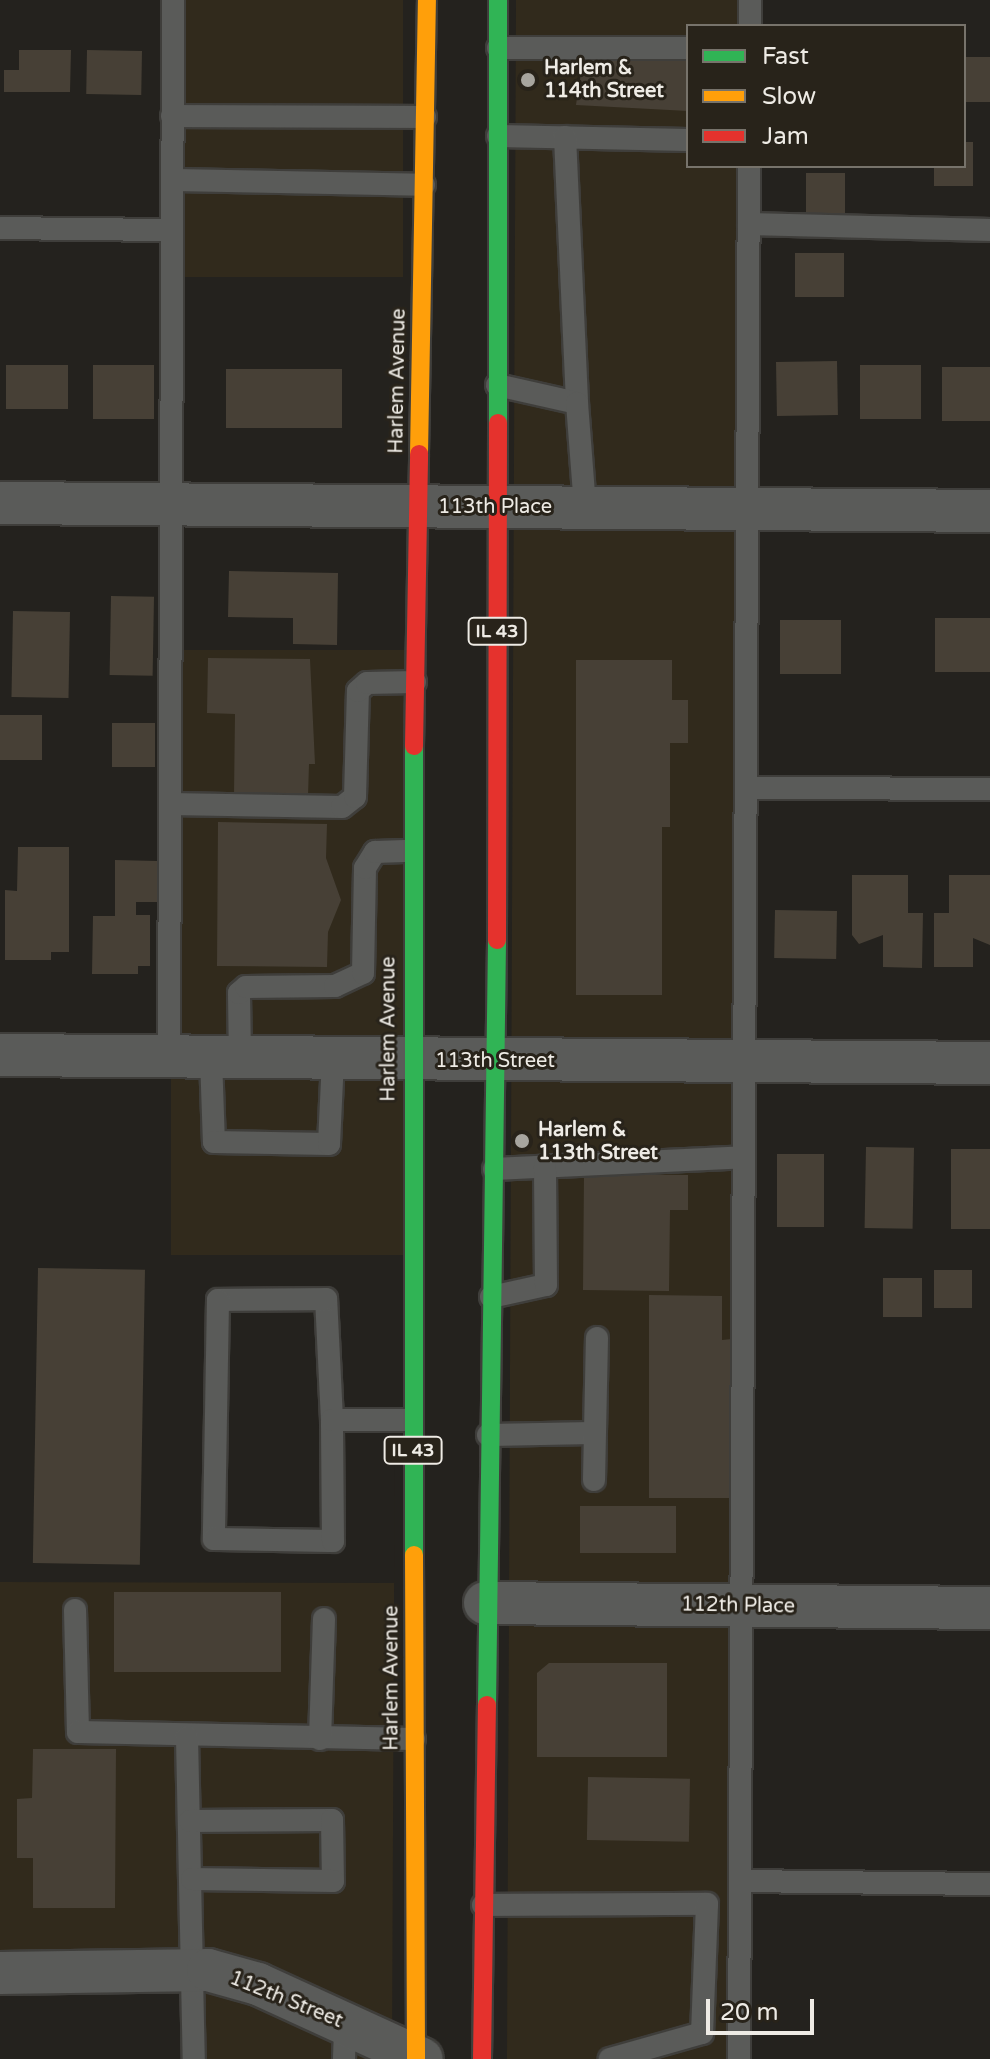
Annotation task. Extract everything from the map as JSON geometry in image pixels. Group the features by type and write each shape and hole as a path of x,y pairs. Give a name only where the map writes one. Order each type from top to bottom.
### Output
{"main road":[{"name":"Harlem Avenue","path":"418,2058 411,1061 427,0"},
{"name":"IL 43","path":"482,2059 485,1603 497,1061 498,0"}],"street":[{"name":"113th Place","path":"0,503 990,511"},
{"name":"113th Street","path":"0,1055 411,1061 990,1063"},
{"name":"112th Place","path":"485,1603 990,1608"},
{"name":"112th Street","path":"0,1973 195,1970 258,1984 344,2041 418,2058"}],"lane":[{"path":"169,1057 173,0"},
{"path":"750,0 750,24"},
{"path":"498,48 686,48"},
{"path":"172,116 425,117"},
{"path":"498,136 686,140"},
{"path":"565,137 585,507"},
{"path":"739,2059 749,168"},
{"path":"173,180 424,185"},
{"path":"749,224 990,230"},
{"path":"0,228 172,230"},
{"path":"497,385 577,403"},
{"path":"170,804 342,807 355,797 358,691 367,683 415,682"},
{"path":"746,788 990,789"},
{"path":"333,1059 329,1144 214,1142 239,993 246,987 335,986 363,973 365,868 375,852 412,851"},
{"path":"494,1169 744,1157"},
{"path":"491,1297 546,1285 545,1167"},
{"path":"326,1299 332,1420 333,1541 214,1539 218,1300 326,1299"},
{"path":"594,1480 597,1338"},
{"path":"332,1420 412,1420"},
{"path":"488,1435 594,1433"},
{"path":"75,1610 78,1732 187,1737 414,1739"},
{"path":"320,1739 324,1619"},
{"path":"187,1737 195,1970 194,2059"},
{"path":"190,1821 332,1820 333,1881 192,1879"},
{"path":"740,1881 990,1884"},
{"path":"483,1905 707,1904 702,2033 610,2059"}],"shaded area":[{"path":"173,0 403,0 403,277 173,277"},
{"path":"516,0 750,0 750,24 686,24 686,168 749,168 739,2059 507,2059"},
{"path":"171,650 406,650 406,1255 171,1255"},
{"path":"395,1373 392,2059 181,2059 182,1947 0,1954 0,1582 394,1583"}],"building":[{"path":"19,50 71,50 70,92 4,92 4,70 19,70"},
{"path":"87,50 142,51 141,95 86,94"},
{"path":"599,54 686,55 686,111 576,105 582,62 599,62"},
{"path":"966,57 990,57 990,102 966,102"},
{"path":"966,142 973,142 973,186 934,186 934,168 966,168"},
{"path":"806,173 845,173 845,217 806,217"},
{"path":"795,253 844,253 844,297 795,297"},
{"path":"837,361 838,415 777,416 776,362"},
{"path":"6,365 68,365 68,409 6,409"},
{"path":"93,365 154,365 154,419 93,419"},
{"path":"860,365 921,365 921,419 860,419"},
{"path":"942,367 990,367 990,421 942,421"},
{"path":"226,369 342,369 342,428 226,428"},
{"path":"229,571 338,573 337,645 293,644 293,618 228,617"},
{"path":"111,596 154,597 153,676 110,675"},
{"path":"13,611 70,612 68,698 11,697"},
{"path":"935,618 990,618 990,672 935,672"},
{"path":"780,620 841,620 841,674 780,674"},
{"path":"208,658 310,659 315,764 309,764 308,796 234,795 235,714 207,713"},
{"path":"576,660 672,660 672,700 688,700 688,743 670,743 670,827 662,827 662,995 576,995"},
{"path":"0,715 42,715 42,760 0,760"},
{"path":"112,723 155,723 155,767 112,767"},
{"path":"218,822 327,824 326,858 341,900 328,932 327,967 217,966"},
{"path":"18,847 69,847 69,952 51,952 51,960 5,960 5,890 17,891"},
{"path":"115,860 157,861 157,902 136,902 136,915 150,915 150,966 138,966 138,974 92,974 93,916 115,916"},
{"path":"852,875 908,875 908,913 923,913 922,968 883,967 883,935 859,944 852,935"},
{"path":"949,875 990,875 990,945 973,938 973,967 934,967 934,913 949,913"},
{"path":"775,910 837,911 836,959 774,958"},
{"path":"866,1147 914,1148 913,1229 865,1228"},
{"path":"951,1149 990,1149 990,1229 951,1229"},
{"path":"777,1154 824,1154 824,1227 777,1227"},
{"path":"584,1174 688,1175 688,1210 670,1210 669,1291 583,1290"},
{"path":"38,1268 145,1270 140,1565 33,1563"},
{"path":"934,1270 972,1270 972,1308 934,1308"},
{"path":"883,1278 922,1278 922,1317 883,1317"},
{"path":"649,1295 722,1296 722,1340 732,1339 732,1498 649,1498"},
{"path":"580,1506 676,1506 676,1553 580,1553"},
{"path":"114,1592 281,1592 281,1672 114,1672"},
{"path":"549,1663 667,1663 667,1757 537,1757 537,1673"},
{"path":"33,1749 116,1749 115,1908 33,1908 33,1858 17,1858 17,1799 32,1798"},
{"path":"588,1777 690,1779 689,1842 587,1840"}],"traffic: fast":[{"path":"498,0 498,423"},
{"path":"414,746 414,1555"},
{"path":"487,1705 497,940"}],"traffic: slow":[{"path":"419,454 427,0"},
{"path":"414,1555 416,2059"}],"traffic: jam":[{"path":"497,940 498,423"},
{"path":"414,746 419,454"},
{"path":"482,2059 487,1705"}],"place":[{"name":"Harlem & 114th Street","path":"528,80"},
{"name":"Harlem & 113th Street","path":"522,1141"}]}
